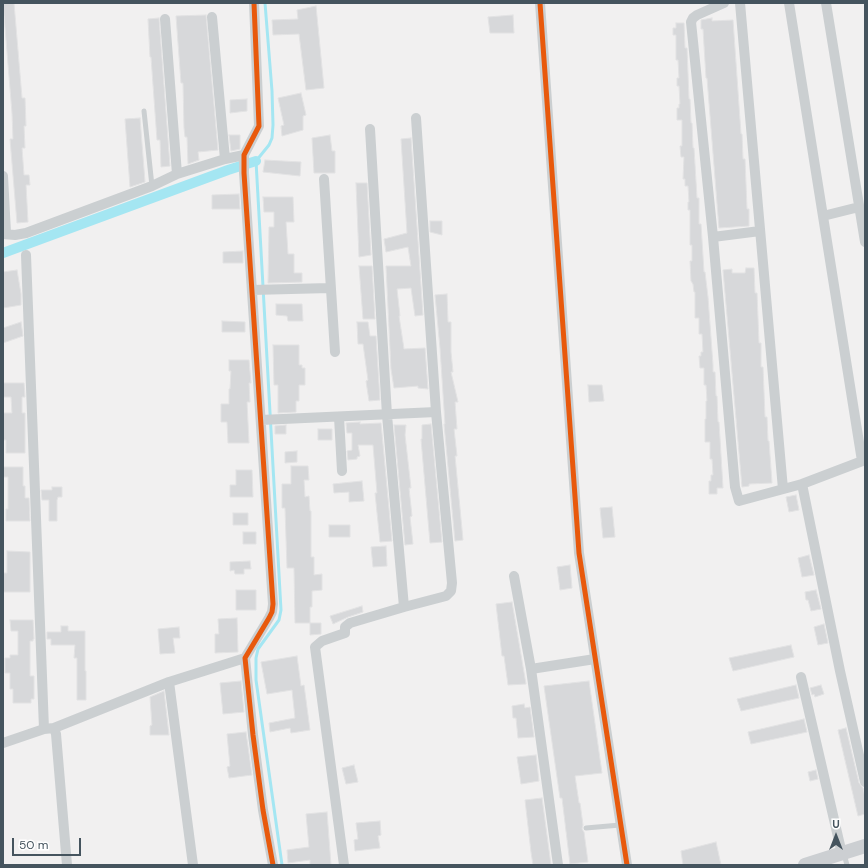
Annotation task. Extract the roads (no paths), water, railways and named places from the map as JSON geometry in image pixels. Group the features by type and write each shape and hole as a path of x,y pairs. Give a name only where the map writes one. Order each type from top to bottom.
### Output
{"street":[{"path":"254,3 259,126 245,158 244,173 258,290 267,420 273,604 272,612 269,618 245,658 263,810 273,865"},
{"path":"540,3 579,553 594,659 627,865"},
{"path":"724,3 697,15 691,22 713,237 734,480 738,502 802,484 863,461 789,3"},
{"path":"740,3 784,489"},
{"path":"826,3 865,242"},
{"path":"212,18 225,159"},
{"path":"165,19 177,174"},
{"path":"344,865 315,647 322,640 345,634 345,627 350,623 446,596 451,591 452,583 436,412 416,118"},
{"path":"370,129 387,415 404,607"},
{"path":"3,176 4,233 15,235 26,233 152,186 177,174 225,159 245,158"},
{"path":"324,179 335,352"},
{"path":"823,216 859,207"},
{"path":"713,237 760,231"},
{"path":"26,255 49,728 56,734 67,865"},
{"path":"258,290 330,288"},
{"path":"267,420 436,412"},
{"path":"339,417 342,471"},
{"path":"802,484 840,671 865,782"},
{"path":"514,576 531,669 558,865"},
{"path":"3,743 49,728 169,682 245,658"},
{"path":"531,669 594,659"},
{"path":"801,677 844,857"},
{"path":"169,682 192,865"},
{"path":"805,865 844,857 865,846"}],"lane":[{"path":"144,111 152,186"},
{"path":"586,828 620,825"}],"waterway":[{"path":"265,3 272,91 273,125 272,138 269,145 256,161 281,610 279,620 258,649 256,658 256,680 282,865"},
{"path":"3,253 256,161"}]}
